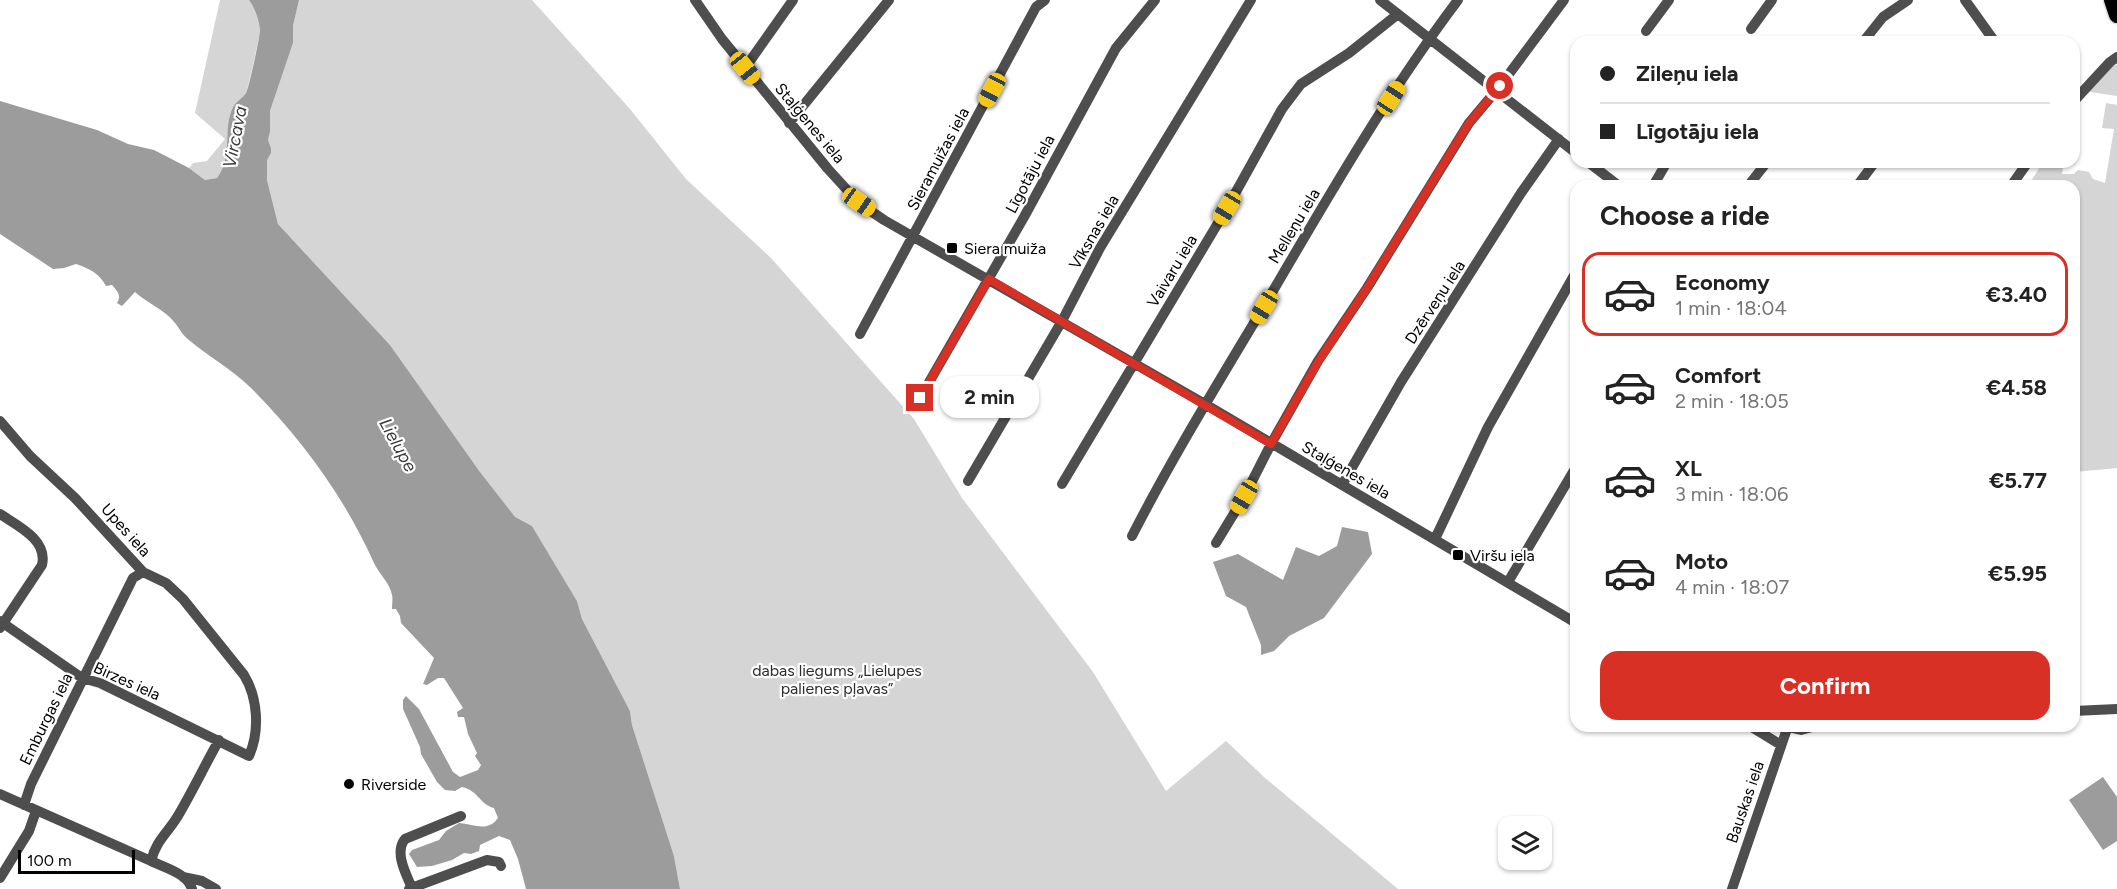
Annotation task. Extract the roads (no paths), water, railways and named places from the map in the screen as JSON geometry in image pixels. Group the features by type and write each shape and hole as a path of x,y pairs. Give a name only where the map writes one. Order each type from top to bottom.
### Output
{"highway":[{"path":"2112,0 2117,15"}],"street":[{"name":"Staļģenes iela","path":"695,0 745,68 843,186 859,202 884,220 1205,404 1570,619"},
{"path":"745,68 793,0"},
{"path":"789,123 889,0"},
{"name":"Sieramuižas iela","path":"860,334 1036,7 1045,0"},
{"name":"Līgotāju iela","path":"920,398 989,279 1116,48 1155,0"},
{"name":"Vīksnas iela","path":"968,481 1062,321 1100,248 1251,0"},
{"path":"1380,0 1570,148"},
{"name":"Melleņu iela","path":"1132,536 1205,404 1340,178 1429,39 1458,0"},
{"path":"1216,543 1244,497 1318,362 1367,288 1469,123 1496,91 1564,0"},
{"path":"1646,31 1669,0"},
{"path":"1750,29 1772,0"},
{"path":"1868,36 1883,17 1908,0"},
{"path":"1965,0 1991,36"},
{"name":"Vaivaru iela","path":"1062,484 1135,364 1288,100 1301,84 1349,52 1398,14"},
{"path":"2080,94 2117,57"},
{"name":"Dzērveņu iela","path":"1342,485 1401,382 1521,193 1559,139"},
{"path":"1604,168 1614,180"},
{"path":"1753,180 1762,168"},
{"path":"1435,538 1488,427 1570,283"},
{"name":"Upes iela","path":"0,421 30,456 75,498 143,573 166,582 183,599 250,685 256,734 249,756"},
{"path":"1508,582 1570,477"},
{"path":"0,514 27,532 37,543 44,558 42,565 1,624"},
{"name":"Emburgas iela","path":"24,805 31,784 133,578 143,573"},
{"name":"Birzes iela","path":"1,624 82,678 100,683 249,756"},
{"path":"2080,711 2117,709"},
{"path":"1760,732 1781,745"},
{"name":"Bauskas iela","path":"1731,889 1786,732"},
{"path":"151,861 154,850 163,834 178,817 219,740"},
{"path":"0,794 183,877 202,881 216,889"},
{"path":"0,878 29,831 36,811"},
{"path":"461,816 405,839 401,844 400,851 410,888 486,860 499,862 501,866"},
{"path":"183,877 192,889"}],"water":[{"path":"249,0 299,0 293,26 293,43 270,111 268,140 271,153 267,160 267,180 278,224 390,345 480,472 515,517 532,526 577,601 582,619 630,711 632,725 674,856 680,889 526,889 510,840 499,836 480,845 479,851 471,854 464,853 452,860 432,866 417,867 409,854 412,850 439,840 446,831 459,823 485,826 494,823 498,818 494,808 485,804 468,789 462,787 455,791 445,790 437,782 421,754 403,709 403,700 406,696 419,709 453,772 460,777 478,770 481,765 475,756 477,753 468,734 464,717 458,717 457,712 463,708 444,678 438,678 427,685 423,684 434,658 401,623 396,609 392,609 389,586 376,567 336,492 304,448 269,407 244,381 187,338 166,314 135,292 122,306 117,303 119,295 112,285 106,286 90,270 76,264 53,269 0,234 0,101 97,130 128,144 154,150 189,168 205,180 217,178 227,151 230,115 234,105 246,93 258,42 259,22"},
{"path":"1342,527 1368,532 1372,554 1324,618 1289,636 1274,651 1261,655 1261,645 1246,607 1226,596 1213,562 1238,554 1283,580 1296,547 1319,556 1337,546"},
{"path":"2103,777 2117,797 2117,841 2103,850 2069,800"}],"place":[{"name":"Siera muiža","path":"952,248"},
{"name":"Viršu iela","path":"1458,555"},
{"name":"Riverside","path":"349,784"}],"water label":[{"name":"Vircava","path":"235,137"},
{"name":"Lielupe","path":"398,445"}],"park label":[{"name":"dabas liegums „Lielupes palienes pļavas”","path":"837,679"}]}
